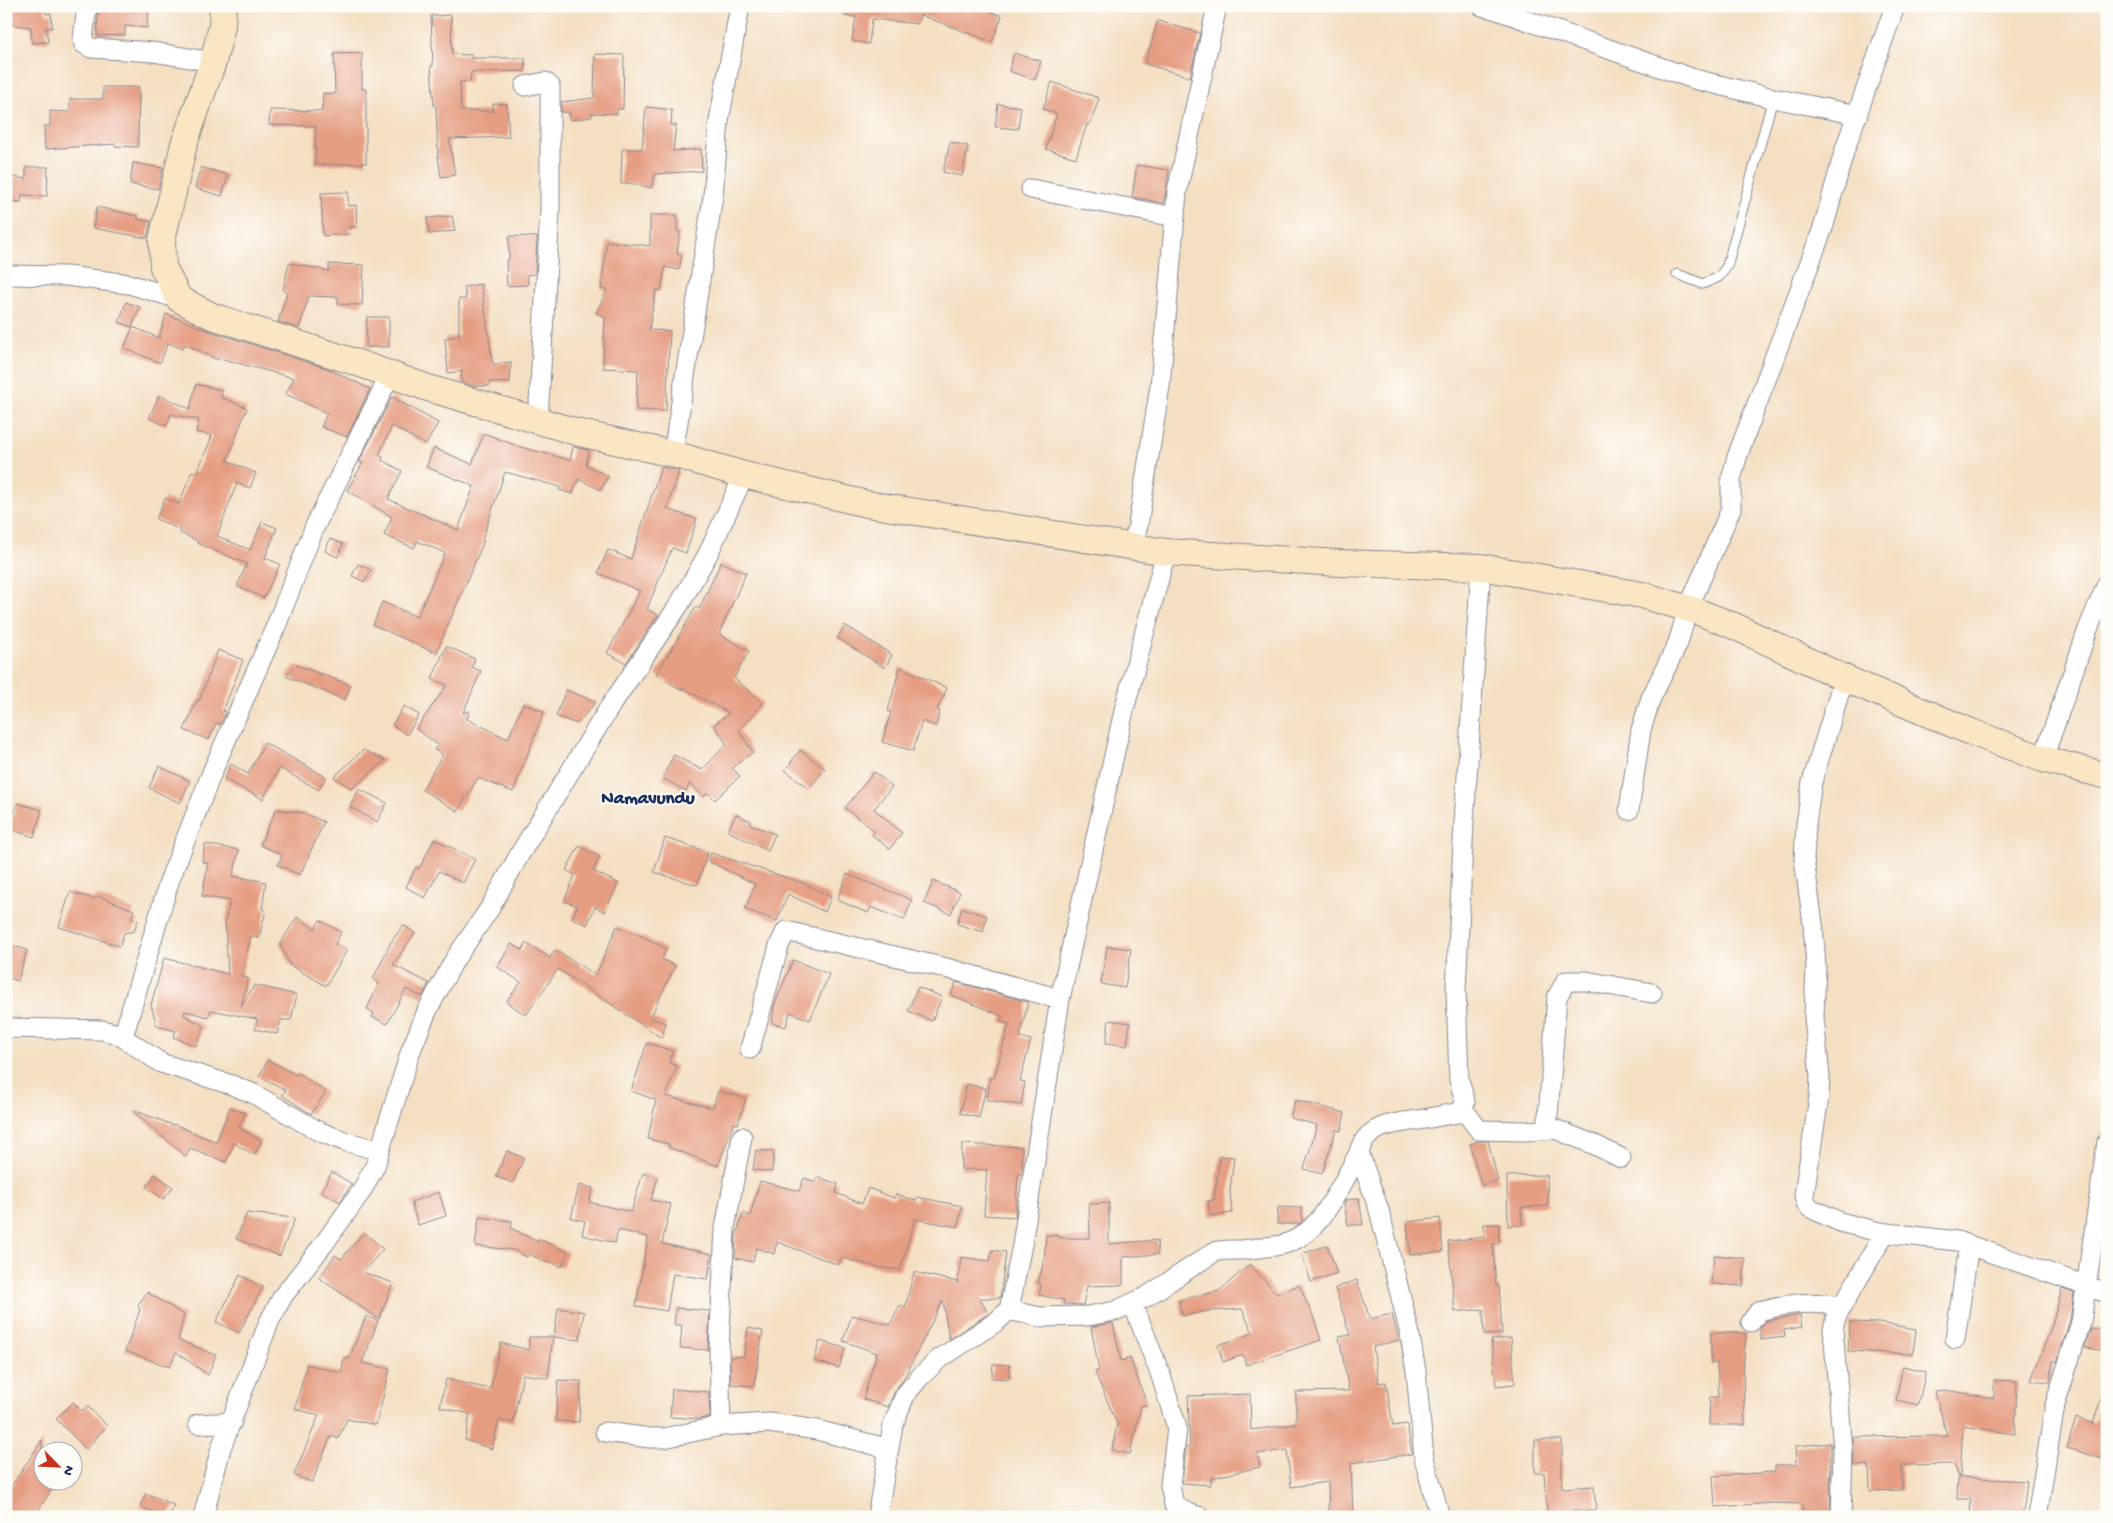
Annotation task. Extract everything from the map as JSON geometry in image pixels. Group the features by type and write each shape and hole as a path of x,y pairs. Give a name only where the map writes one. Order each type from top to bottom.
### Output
{"street":[{"path":"86,6 83,40 84,44 91,48 153,52 214,62"},
{"path":"179,299 163,266 162,240 184,144 214,62 222,26 222,6"},
{"path":"673,454 712,196 718,121 740,6"},
{"path":"1132,547 1138,525 1160,386 1177,192 1217,6"},
{"path":"1629,810 1641,730 1651,698 1678,643 1688,609 1731,509 1731,480 1736,457 1824,225 1845,149 1895,6"},
{"path":"1490,7 1694,79 1773,98 1858,115"},
{"path":"524,86 545,82 550,86 550,211 538,420"},
{"path":"1031,189 1175,217"},
{"path":"6,275 66,276 129,284 179,299 212,316 428,388 580,434 673,454 744,475 867,504 1166,552 1338,564 1481,567 1642,595 1732,625 1844,678 1971,732 2044,759 2107,776"},
{"path":"123,1037 170,879 213,770 276,626 315,526 390,374"},
{"path":"203,1517 221,1448 269,1322 283,1296 361,1192 375,1166 410,1053 428,1011 454,959 490,908 521,852 611,705 679,605 708,554 744,475"},
{"path":"877,1517 893,1425 905,1395 939,1359 996,1322 1009,1310 1022,1244 1060,999 1124,706 1166,552"},
{"path":"1009,1310 1040,1317 1088,1316 1115,1311 1133,1304 1214,1252 1222,1249 1240,1250 1292,1243 1312,1228 1324,1214 1359,1153 1361,1145 1371,1133 1385,1124 1457,1113 1463,1109 1465,1102 1459,1080 1456,990 1464,822 1481,567"},
{"path":"2044,759 2088,629 2107,584"},
{"path":"1844,678 1812,782 1806,824 1804,859 1813,924 1816,967 1814,1017 1820,1077 1819,1097 1804,1195 1806,1203 1810,1208 1840,1222 1885,1233 1957,1240 2107,1293"},
{"path":"750,1049 779,946 786,930 942,967 1060,999"},
{"path":"1547,1130 1557,997 1566,981 1586,980 1652,993"},
{"path":"6,1028 102,1030 123,1037 160,1063 232,1085 254,1094 318,1131 344,1142 380,1151"},
{"path":"1463,1109 1479,1130 1525,1132 1555,1129 1621,1158"},
{"path":"721,1426 719,1349 725,1228 742,1137"},
{"path":"2037,1517 2055,1405 2081,1322 2107,1142"},
{"path":"1359,1153 1379,1210 1409,1330 1416,1371 1424,1458 1440,1517"},
{"path":"1841,1517 1843,1450 1833,1329 1836,1317 1885,1233"},
{"path":"1955,1339 1969,1245"},
{"path":"1751,1322 1759,1311 1789,1303 1822,1302 1842,1306"},
{"path":"1133,1304 1161,1376 1177,1428 1170,1485 1174,1504 1188,1513 1201,1517"},
{"path":"198,1424 232,1422"},
{"path":"605,1432 657,1438 721,1426 769,1423 817,1430 889,1449"}],"lane":[{"path":"1677,274 1703,284 1719,276 1727,266 1773,98"}],"building":[{"path":"6,6 45,6 46,14 51,13 52,28 46,28 48,42 32,43 31,27 6,24"},
{"path":"101,6 149,6 147,28 125,26 125,35 97,36 98,10 101,10"},
{"path":"845,6 976,6 1002,16 992,42 920,15 918,24 872,19 869,44 852,41 856,17 844,16"},
{"path":"451,15 452,54 471,55 471,58 525,58 525,71 471,72 470,82 460,82 461,111 493,111 493,104 507,104 509,137 449,139 455,175 441,177 431,66 433,66 431,16"},
{"path":"1158,21 1200,33 1190,77 1145,64"},
{"path":"362,53 362,89 366,89 366,163 315,165 316,126 269,125 270,110 322,111 323,93 335,94 334,54"},
{"path":"1014,53 1041,61 1035,80 1009,71"},
{"path":"595,54 624,55 623,109 617,109 617,114 591,113 592,117 570,120 569,112 561,112 561,102 594,98"},
{"path":"1052,82 1099,98 1090,125 1087,124 1076,158 1046,149 1057,114 1043,109"},
{"path":"103,87 139,87 138,147 115,146 115,144 45,149 44,126 50,126 50,111 70,112 70,99 103,99"},
{"path":"998,104 1021,107 1018,129 995,127"},
{"path":"646,107 672,110 671,125 676,125 673,151 701,149 702,171 655,174 651,188 629,183 621,184 622,149 642,149"},
{"path":"950,142 968,146 962,176 943,172"},
{"path":"133,163 163,168 158,189 130,184"},
{"path":"1137,165 1169,170 1164,203 1132,197"},
{"path":"26,167 48,167 47,196 22,195 21,202 6,200 6,176 26,179"},
{"path":"201,167 228,175 222,196 195,188"},
{"path":"348,192 348,206 356,205 357,227 349,227 350,234 323,236 321,193"},
{"path":"97,207 138,216 138,219 151,221 147,238 93,228"},
{"path":"650,215 677,215 677,231 680,232 677,254 682,255 679,270 665,267 661,291 656,290 649,330 670,331 666,411 636,410 638,370 603,368 605,317 596,313 607,290 601,289 607,241 650,246"},
{"path":"452,216 455,231 429,234 427,218"},
{"path":"509,236 537,237 535,274 527,275 528,285 507,286 506,260 509,260"},
{"path":"289,263 329,271 329,264 364,265 362,305 338,304 338,297 309,296 299,328 278,322 287,292 283,291"},
{"path":"481,284 493,364 511,362 510,383 490,382 489,386 473,386 461,382 462,371 448,373 445,338 459,336 459,299 466,299 464,287"},
{"path":"126,302 140,307 132,327 119,322"},
{"path":"166,314 207,330 329,369 370,389 347,437 321,427 327,413 286,394 294,378 219,358 218,360 185,344 183,349 168,343 160,363 124,348 133,327 159,338"},
{"path":"367,317 389,317 389,347 366,347"},
{"path":"196,384 222,390 221,397 247,408 227,461 256,473 250,488 237,483 217,536 250,550 262,522 277,528 265,558 280,564 264,598 237,586 247,564 197,543 198,541 180,533 181,530 156,519 165,498 179,504 192,471 197,473 212,436 196,432 199,420 171,414 166,426 149,418 159,395 190,409"},
{"path":"392,397 438,423 426,445 392,426 379,455 383,457 382,460 402,471 388,499 458,530 474,486 426,467 434,448 472,464 484,433 517,446 570,460 573,447 589,450 586,465 608,476 601,490 578,479 573,494 559,490 560,487 505,472 482,540 484,541 436,653 373,625 382,602 417,617 445,553 417,541 414,548 384,535 392,517 347,490 363,463 359,462"},
{"path":"661,467 679,471 667,509 697,519 686,553 672,548 647,609 658,615 626,663 607,653 640,591 598,573 608,550 631,559"},
{"path":"330,539 343,544 338,557 325,551"},
{"path":"721,562 746,573 719,634 749,651 734,678 763,703 739,731 753,752 732,768 740,776 715,800 708,793 703,797 690,783 686,791 662,778 674,755 702,770 727,744 714,725 729,713 656,675 696,607 699,609"},
{"path":"358,564 371,570 365,582 352,576"},
{"path":"845,625 892,655 885,668 837,638"},
{"path":"446,646 475,659 472,667 481,671 463,713 470,711 467,719 508,739 523,703 544,712 513,792 478,778 458,811 422,790 443,754 434,750 438,745 416,729 447,685 432,679"},
{"path":"218,650 243,660 223,711 226,712 220,725 216,723 209,740 184,730 197,700 199,701"},
{"path":"296,665 351,685 345,700 285,676"},
{"path":"900,667 947,688 937,710 940,711 936,726 922,721 913,751 882,742 891,712 888,711"},
{"path":"566,690 596,702 577,724 556,716"},
{"path":"404,706 419,715 407,735 392,725"},
{"path":"265,743 326,777 319,790 279,768 263,799 224,779 231,764 248,774"},
{"path":"363,750 385,760 352,789 334,777"},
{"path":"800,750 825,769 809,789 785,770"},
{"path":"159,766 190,781 180,803 149,788"},
{"path":"874,772 892,786 874,809 902,833 890,849 872,835 875,831 845,808"},
{"path":"359,789 387,803 377,822 350,807"},
{"path":"17,803 42,810 34,837 9,829"},
{"path":"276,809 302,812 324,822 300,875 278,865 282,855 260,845"},
{"path":"736,814 751,821 750,824 775,834 768,851 728,831"},
{"path":"665,838 708,852 697,885 654,872"},
{"path":"434,839 475,859 463,883 439,871 425,898 406,887 416,867 419,869"},
{"path":"205,844 239,850 233,876 266,882 262,909 266,910 259,938 251,936 241,977 248,978 241,1006 255,985 297,995 291,1020 281,1020 277,1034 255,1029 257,1019 211,1010 208,1017 185,1011 184,1015 204,1026 196,1046 173,1037 176,1031 157,1026 151,1005 164,958 228,974 225,921 230,901 202,896 208,863 202,862"},
{"path":"579,846 600,857 593,871 618,883 605,912 595,907 587,925 572,918 577,906 564,901 575,875 566,870"},
{"path":"711,853 803,883 831,897 825,912 788,894 777,921 745,909 755,884 708,861"},
{"path":"847,874 912,900 904,920 871,907 868,913 837,900"},
{"path":"933,881 960,892 951,914 924,903"},
{"path":"70,892 94,899 98,896 134,910 131,918 138,920 134,931 124,933 120,946 59,927"},
{"path":"962,908 987,916 983,932 957,924"},
{"path":"297,917 315,929 320,920 341,932 335,944 347,950 326,986 290,965 280,944"},
{"path":"403,925 415,933 393,965 429,983 422,997 406,989 387,1024 372,1017 374,1013 367,1009 379,983 373,979 390,944"},
{"path":"617,926 666,949 662,959 675,966 650,1018 666,1023 662,1038 558,969 526,1015 506,1002 521,982 497,967 511,944 522,950 526,943 550,958 555,950 596,975"},
{"path":"6,944 27,950 18,981 6,977"},
{"path":"1107,946 1131,949 1125,988 1101,984"},
{"path":"793,960 829,974 810,1020 790,1012 786,1027 772,1023 774,1006"},
{"path":"956,982 1028,1002 1020,1037 1031,1040 1020,1081 1025,1082 1021,1105 987,1100 990,1077 994,1078 1009,1024 1001,1022 1002,1016 951,995"},
{"path":"918,987 942,997 932,1021 908,1011"},
{"path":"1109,1020 1130,1023 1127,1046 1106,1043"},
{"path":"647,1043 673,1051 669,1063 677,1066 666,1096 713,1108 718,1091 746,1098 738,1124 734,1123 718,1166 668,1147 669,1144 648,1139 656,1100 631,1091"},
{"path":"268,1060 296,1075 298,1073 326,1092 311,1114 282,1095 286,1090 259,1076"},
{"path":"967,1084 986,1088 979,1118 960,1113"},
{"path":"1295,1100 1345,1113 1341,1131 1336,1130 1322,1174 1304,1169 1317,1125 1290,1118"},
{"path":"230,1107 245,1113 239,1128 262,1141 254,1155 234,1143 226,1162 190,1148 186,1157 135,1113 136,1111 174,1124 216,1142"},
{"path":"1488,1141 1498,1181 1481,1185 1470,1144"},
{"path":"962,1144 1022,1147 1022,1174 1018,1175 1015,1217 984,1215 987,1170 961,1169"},
{"path":"756,1150 774,1152 772,1172 753,1170"},
{"path":"507,1151 524,1158 513,1183 496,1177"},
{"path":"1220,1156 1234,1157 1230,1191 1232,1213 1210,1216 1208,1201 1214,1200"},
{"path":"332,1172 352,1184 340,1202 321,1191"},
{"path":"643,1173 658,1178 651,1200 671,1204 662,1244 712,1254 708,1279 673,1274 667,1311 636,1306 648,1237 618,1230 615,1243 582,1235 585,1221 571,1218 579,1185 593,1188 589,1202 631,1212"},
{"path":"155,1174 173,1187 164,1199 146,1187"},
{"path":"1547,1175 1548,1206 1521,1207 1522,1225 1508,1226 1507,1176"},
{"path":"817,1177 838,1184 836,1193 862,1204 868,1188 894,1198 896,1194 916,1201 917,1197 962,1206 958,1227 915,1219 900,1270 841,1258 839,1265 777,1242 774,1254 756,1248 753,1262 735,1258 736,1235 743,1213 750,1216 760,1181 799,1191 804,1178 815,1182"},
{"path":"439,1192 446,1216 418,1225 411,1202"},
{"path":"1359,1198 1363,1225 1348,1225 1344,1204 1346,1200"},
{"path":"1109,1203 1109,1244 1157,1240 1158,1254 1123,1257 1123,1285 1087,1286 1083,1305 1063,1304 1064,1300 1039,1295 1041,1284 1038,1283 1044,1260 1046,1235 1060,1236 1060,1238 1090,1238 1089,1204"},
{"path":"1278,1207 1302,1208 1302,1221 1299,1224 1277,1224"},
{"path":"247,1213 295,1218 280,1256 236,1239"},
{"path":"479,1217 512,1221 511,1228 538,1242 539,1239 568,1252 562,1267 548,1261 547,1263 529,1254 527,1257 514,1250 475,1246"},
{"path":"1440,1218 1443,1252 1410,1255 1407,1222"},
{"path":"1484,1224 1499,1224 1499,1244 1493,1244 1496,1286 1499,1286 1502,1334 1484,1335 1483,1309 1455,1312 1448,1241 1484,1237"},
{"path":"364,1232 383,1249 363,1272 393,1283 379,1319 319,1278 335,1255 341,1259"},
{"path":"1327,1245 1337,1273 1311,1282 1302,1254"},
{"path":"992,1250 1006,1252 1000,1298 980,1298 988,1314 949,1339 943,1300 888,1407 863,1399 877,1353 843,1341 852,1315 890,1325 900,1305 905,1308 914,1272 958,1282 961,1257 990,1261"},
{"path":"1714,1255 1745,1258 1743,1286 1711,1284"},
{"path":"1250,1264 1277,1294 1299,1285 1312,1313 1321,1340 1246,1365 1243,1355 1223,1362 1218,1345 1253,1333 1242,1309 1208,1311 1182,1316 1179,1300 1219,1291"},
{"path":"240,1275 263,1287 239,1333 216,1322"},
{"path":"1357,1280 1370,1319 1392,1314 1399,1340 1373,1347 1379,1383 1386,1382 1393,1426 1407,1424 1412,1454 1351,1463 1353,1517 1329,1517 1328,1482 1291,1487 1287,1450 1257,1454 1260,1467 1211,1478 1211,1485 1182,1483 1186,1447 1190,1447 1188,1396 1250,1394 1251,1430 1296,1424 1296,1392 1349,1391 1339,1337 1350,1335 1335,1288"},
{"path":"2062,1289 2074,1293 2070,1320 2057,1362 2053,1360 2050,1382 2031,1380 2051,1328"},
{"path":"147,1292 184,1315 178,1340 216,1355 208,1375 176,1352 170,1367 125,1351 140,1310 138,1305"},
{"path":"558,1308 584,1312 580,1340 554,1337"},
{"path":"676,1308 710,1311 708,1350 680,1348 682,1325 674,1325"},
{"path":"1800,1315 1802,1327 1784,1330 1785,1337 1761,1340 1760,1329 1766,1321"},
{"path":"366,1316 378,1321 362,1363 390,1369 376,1425 347,1419 338,1439 331,1436 312,1482 294,1475 319,1415 295,1409 307,1364 341,1373 344,1358 349,1359"},
{"path":"1850,1322 1879,1323 1916,1329 1913,1354 1848,1351"},
{"path":"1113,1323 1121,1361 1130,1358 1147,1404 1141,1406 1130,1454 1112,1450 1117,1424 1095,1372 1099,1370 1091,1327"},
{"path":"748,1328 763,1331 754,1386 731,1384 730,1357 744,1356"},
{"path":"2091,1328 2107,1330 2107,1351 2085,1348"},
{"path":"1711,1333 1746,1333 1743,1372 1745,1425 1709,1425 1710,1397 1719,1397 1717,1363 1711,1364"},
{"path":"529,1337 553,1337 548,1378 523,1374 513,1423 499,1420 492,1449 465,1440 470,1414 440,1407 446,1379 490,1389 501,1343 529,1350"},
{"path":"1511,1338 1515,1384 1496,1386 1491,1340"},
{"path":"820,1341 845,1348 839,1368 814,1361"},
{"path":"993,1364 1010,1365 1009,1379 992,1378"},
{"path":"1903,1366 1926,1372 1918,1405 1896,1400"},
{"path":"558,1380 581,1381 579,1422 556,1421"},
{"path":"1994,1380 2017,1381 2015,1434 1963,1426 1960,1475 1957,1476 1954,1464 1902,1465 1902,1490 1870,1491 1869,1465 1854,1466 1853,1437 1947,1436 1935,1391 1945,1390 1994,1398"},
{"path":"672,1389 709,1392 710,1417 699,1419 670,1417"},
{"path":"2104,1390 2107,1391 2107,1460 2067,1448 2076,1418 2093,1423"},
{"path":"73,1402 82,1411 87,1406 107,1426 86,1449 82,1445 82,1440 77,1440 56,1419"},
{"path":"1535,1440 1562,1440 1562,1488 1594,1486 1596,1510 1547,1513 1544,1473 1535,1473"},
{"path":"1831,1443 1830,1517 1803,1517 1802,1504 1773,1503 1715,1507 1713,1476 1775,1472 1775,1465 1796,1465 1795,1446"},
{"path":"32,1455 32,1490 52,1490 34,1517 6,1517 6,1494"},
{"path":"1958,1477 2027,1481 2021,1517 1970,1517 1971,1499 1957,1499"},
{"path":"146,1493 174,1505 169,1517 164,1517 140,1506"}],"district":[{"name":"Namavundu","path":"648,799"}]}
